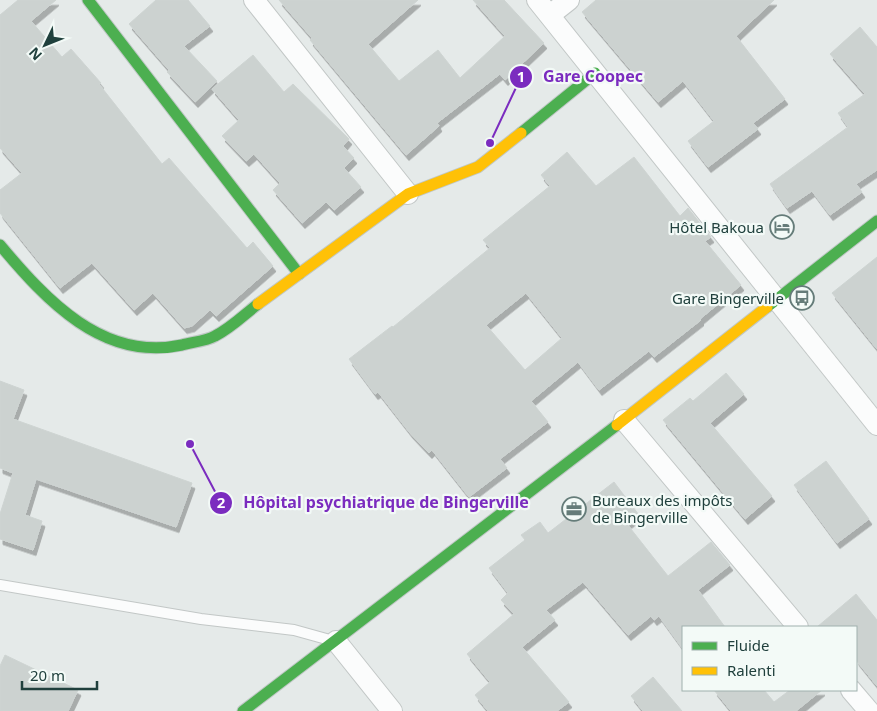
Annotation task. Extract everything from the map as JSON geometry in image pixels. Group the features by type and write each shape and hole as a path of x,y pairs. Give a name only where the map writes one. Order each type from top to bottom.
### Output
{"street":[{"path":"88,0 299,274"},
{"path":"254,0 408,194"},
{"path":"569,0 543,8 877,425"},
{"path":"0,245 37,290 84,327 120,344 157,348 185,345 215,336 408,194 478,167 594,72"},
{"path":"243,711 624,420 877,221"},
{"path":"624,420 797,626"},
{"path":"336,641 392,711"},
{"path":"852,691 869,711"}],"lane":[{"path":"0,585 200,618 294,630 336,641"}],"building":[{"path":"18,0 56,0 31,21 62,57 71,49 101,83 99,84 162,164 169,158 247,248 253,242 273,266 216,316 210,310 192,326 184,328 153,293 134,310 92,263 60,288 0,213 0,190 22,173 0,148 0,15"},
{"path":"156,0 188,0 210,26 184,46 217,81 195,102 167,72 169,70 129,24"},
{"path":"279,0 418,0 368,44 399,81 438,50 460,78 505,36 473,0 504,0 544,43 505,80 500,74 437,123 439,126 406,155"},
{"path":"596,0 774,0 736,36 785,99 753,123 758,129 708,167 688,141 714,121 683,81 658,102 582,12"},
{"path":"860,27 877,47 877,170 856,184 862,192 830,215 812,191 787,208 770,184 848,127 838,113 865,94 830,54"},
{"path":"253,55 284,92 293,84 349,139 343,146 354,158 344,168 361,187 334,210 326,202 302,223 273,190 280,183 254,154 246,161 222,136 239,120 212,89"},
{"path":"567,152 596,186 634,157 680,216 688,208 711,237 705,241 741,285 654,357 649,351 599,390 578,362 531,401 548,422 500,459 507,468 469,497 432,450 429,453 410,433 378,392 375,394 349,359 393,327 490,248 483,240 550,186 541,175","holes":["526,293 562,338 525,370 486,325"]},
{"path":"877,257 877,349 832,293"},
{"path":"726,373 744,394 710,423 772,496 745,519 663,420 690,398 693,401"},
{"path":"0,381 24,390 13,419 192,483 176,527 36,479 25,515 42,521 33,550 0,539 0,514 13,473 0,468"},
{"path":"826,461 869,519 837,543 794,485"},
{"path":"614,482 639,515 627,524 668,576 711,542 730,565 698,590 724,626 682,626 682,648 659,616 654,620 651,616 628,635 583,582 546,610 555,620 522,647 569,702 557,711 488,711 475,695 490,682 467,654 514,614 501,600 508,593 489,568 525,540 521,535 540,522 548,533"},
{"path":"856,594 877,620 877,686 857,661 857,626 818,626"},
{"path":"5,655 78,690 68,711 0,711 0,666"},
{"path":"653,677 682,711 643,711 631,696"},
{"path":"715,691 765,691 774,702 789,691 821,691 796,711 731,711"}],"traffic: fast":[{"path":"88,0 299,274"},
{"path":"521,133 595,73"},
{"path":"767,307 877,221"},
{"path":"0,245 57,305 79,322 102,335 127,344 153,348 182,345 208,339 227,329 258,304"},
{"path":"243,711 617,425"}],"traffic: slow":[{"path":"258,304 408,194 478,167 521,133"},
{"path":"617,425 767,307"}],"place":[{"name":"Gare Coopec","path":"490,143"},
{"name":"Hôtel Bakoua","path":"782,227"},
{"name":"Gare Bingerville","path":"802,298"},
{"name":"Hôpital psychiatrique de Bingerville","path":"190,444"},
{"name":"Bureaux des impôts de Bingerville","path":"574,509"}]}
